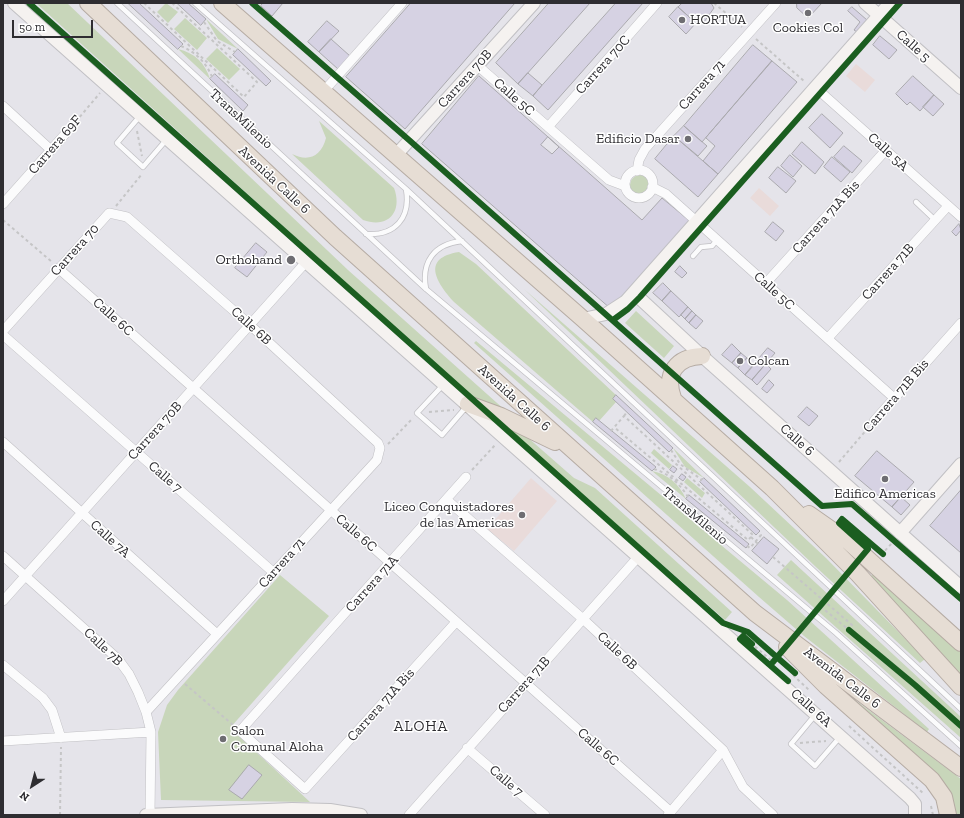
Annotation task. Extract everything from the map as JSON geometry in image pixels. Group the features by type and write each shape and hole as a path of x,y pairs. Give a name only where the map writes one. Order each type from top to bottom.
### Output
{"highway":[{"name":"Avenida Calle 6","path":"88,3 335,238 755,613 961,768"},
{"path":"222,3 673,398 772,488 858,574 961,686"},
{"path":"673,398 669,385 672,372 684,359 702,356"},
{"path":"466,407 515,422 575,452"},
{"path":"772,488 849,542 878,558 961,643"},
{"path":"755,613 826,686 932,780 944,797 948,815"}],"street":[{"name":"Calle 6A","path":"14,3 107,85 139,118 168,138 444,383 466,407 503,435 639,556 787,683 839,738 910,798 914,804 915,815"},
{"name":"Carrera 70B","path":"396,155 534,3"},
{"name":"Carrera 70C","path":"548,127 658,3"},
{"name":"Carrera 71","path":"637,171 639,160 645,149 776,3"},
{"name":"Calle 5","path":"865,3 959,83"},
{"path":"583,319 598,317 612,312 634,293 890,3"},
{"path":"324,91 397,5"},
{"name":"Calle 5C","path":"477,65 609,180 625,186"},
{"name":"Calle 5A","path":"815,89 961,217"},
{"path":"3,106 51,150"},
{"name":"Carrera 69F","path":"3,204 66,133"},
{"name":"Carrera 71A Bis","path":"766,283 886,150"},
{"path":"637,171 649,175 652,187 649,194 637,198 629,194 625,186 629,175 637,171"},
{"name":"Calle 5C","path":"652,187 666,194 894,398"},
{"name":"Carrera 71B","path":"828,338 948,206"},
{"name":"Carrera 70","path":"3,331 58,268 110,213"},
{"name":"Calle 6B","path":"110,213 127,217 250,325 378,442 380,454"},
{"name":"Carrera 70B","path":"3,601 306,262"},
{"name":"Calle 6C","path":"58,268 525,682 670,813"},
{"name":"Calle 6","path":"634,293 831,471 897,537 961,587"},
{"name":"Carrera 71B Bis","path":"874,421 960,326"},
{"name":"Calle 7","path":"3,335 273,572"},
{"name":"Calle 7A","path":"3,442 217,634"},
{"name":"Carrera 71","path":"146,712 380,454"},
{"path":"897,537 961,464"},
{"name":"Carrera 71A","path":"240,731 466,477"},
{"name":"Calle 6B","path":"447,500 583,619 723,750 743,787 772,815"},
{"name":"Calle 7B","path":"3,556 118,659 129,674 146,712 151,732 150,815"},
{"name":"Carrera 71B","path":"409,815 525,682 639,556"},
{"name":"Carrera 71A Bis","path":"240,731 305,789 456,622"},
{"path":"3,665 43,698 52,710 61,738"},
{"path":"3,741 151,732"},
{"name":"Calle 7","path":"467,748 545,815"},
{"path":"670,813 723,750"},
{"path":"146,815 300,809 330,810 361,815"}],"lane":[{"name":"TransMilenio","path":"118,3 426,289 836,633 961,746"},
{"path":"196,3 406,189 961,709"},
{"path":"139,118 117,143 143,167 168,138"},
{"path":"366,234 377,235 396,227 407,209 408,199 406,189"},
{"path":"916,202 935,220"},
{"path":"693,256 701,247 712,246 717,240"},
{"path":"426,289 425,269 431,256 442,246 452,242 462,241"},
{"path":"444,383 417,413 442,435 466,407"},
{"path":"816,714 791,744 815,766 839,738"}],"path":[{"path":"144,3 244,97"},
{"path":"172,3 258,81 242,99"},
{"path":"714,3 815,89"},
{"path":"204,22 218,41 235,52"},
{"path":"181,46 202,59 212,77"},
{"path":"139,118 143,167"},
{"path":"3,220 58,268"},
{"path":"380,454 417,413 466,407"},
{"path":"611,431 627,412"},
{"path":"624,416 753,535 758,544"},
{"path":"614,428 747,541 753,535"},
{"path":"466,477 503,435"},
{"path":"671,450 680,464 702,480"},
{"path":"654,470 668,475 678,483 688,496"},
{"path":"794,674 787,683 740,639 743,636 772,662 820,606 868,549 839,523 842,519 878,558 897,537"},
{"path":"747,546 750,548 756,541 761,535 758,533"},
{"path":"889,536 897,537"},
{"path":"897,537 900,546"},
{"path":"773,557 852,625 848,630"},
{"path":"820,606 848,630 855,634"},
{"path":"742,630 748,632 783,663"},
{"path":"789,668 811,691"},
{"path":"177,678 240,731"},
{"path":"845,722 926,795"},
{"path":"60,815 61,738"},
{"path":"791,744 839,738"},
{"path":"931,804 933,815"}],"shaded area":[{"path":"856,64 875,80 865,92 846,76"},
{"path":"759,188 779,206 770,216 750,198"},
{"name":"Liceo Conquistadores de las Americas","path":"531,478 557,501 514,551 487,529"}],"green space":[{"path":"36,3 67,3 348,270 506,411 478,402"},
{"path":"166,3 178,12 168,23 157,12"},
{"path":"185,18 207,38 197,50 174,29"},
{"path":"206,19 238,49 218,39"},
{"path":"217,48 240,69 229,80 206,59"},
{"path":"178,49 194,56 205,68 210,79"},
{"path":"319,121 394,188 396,197 395,211 386,220 372,222 363,220 292,154 303,158 313,156 321,150 326,138"},
{"path":"640,175 647,178 650,185 647,192 640,195 633,192 630,185 633,178"},
{"path":"459,252 476,264 616,395 613,399 616,402 599,421 596,418 593,422 454,302 447,294 438,279 436,265 447,255"},
{"path":"524,289 750,487 826,558 925,659 920,663 817,568"},
{"path":"636,311 674,346 664,358 625,323"},
{"path":"476,341 787,600 929,729 927,732 804,636 759,597 474,343"},
{"path":"502,423 518,429 574,478 595,488 732,612 725,620"},
{"path":"673,448 704,478 685,467"},
{"path":"654,449 672,465 669,469 651,453"},
{"path":"652,471 658,472 672,480 686,499"},
{"path":"687,478 705,493 702,498 684,482"},
{"path":"791,560 961,717 961,738 777,575"},
{"path":"875,572 961,651 961,675 871,576"},
{"path":"280,575 329,616 230,728 310,802 161,800 158,732 167,705 178,690"},
{"path":"839,688 961,779 961,815 953,815"}],"building":[{"path":"128,3 139,3 183,44 178,49"},
{"path":"177,3 188,3 206,19 201,25"},
{"path":"263,3 283,3 272,16 261,6"},
{"path":"411,3 515,3 405,129 346,77"},
{"path":"549,3 590,3 518,84 496,63"},
{"path":"616,3 643,3 548,110 533,96"},
{"path":"680,3 711,3 714,8 704,22 700,18 696,23 678,7 681,4"},
{"name":"Cookies Col","path":"797,3 822,3 808,18 797,8"},
{"name":"HORTUA","path":"678,7 696,23 686,34 669,17"},
{"path":"852,7 867,20 857,32 854,30 860,22 848,11"},
{"path":"327,21 339,31 319,52 308,42"},
{"path":"880,36 897,50 889,59 873,45"},
{"path":"331,39 350,56 338,69 319,52"},
{"path":"753,45 772,61 702,142 684,126"},
{"path":"238,49 271,81 266,86 233,55"},
{"path":"772,61 797,82 718,174 703,161 715,146 706,138"},
{"path":"528,73 542,85 533,96 518,84"},
{"path":"215,74 248,105 243,111 210,79"},
{"path":"479,76 642,220 662,198 691,222 611,309 422,144"},
{"path":"913,76 934,95 920,111 910,102 907,105 896,94"},
{"path":"934,95 944,104 933,116 923,107"},
{"path":"822,114 843,133 830,148 809,128"},
{"name":"Edificio Dasar","path":"684,126 707,146 698,156 674,136"},
{"path":"674,136 718,174 698,197 655,159"},
{"path":"548,137 559,147 552,154 541,145"},
{"path":"802,142 824,162 815,174 792,154"},
{"path":"844,146 862,161 852,173 834,157"},
{"path":"790,155 802,166 793,177 781,166"},
{"path":"832,157 850,172 841,182 824,167"},
{"path":"778,167 796,181 786,193 769,178"},
{"path":"773,222 784,231 776,241 765,232"},
{"path":"959,224 961,230 956,236 952,232"},
{"path":"256,243 267,252 247,277 235,268"},
{"path":"680,266 687,273 682,278 675,272"},
{"path":"663,283 671,291 662,301 653,293"},
{"path":"671,291 688,307 679,317 662,301"},
{"path":"688,307 692,311 685,319 681,315"},
{"path":"692,311 696,315 689,323 685,319"},
{"path":"696,315 703,321 696,329 689,323"},
{"path":"732,344 741,353 732,363 722,355"},
{"path":"768,348 775,353 752,380 745,375"},
{"name":"Colcan","path":"741,353 747,358 738,368 732,363"},
{"path":"747,358 754,365 745,375 738,368"},
{"path":"766,364 771,369 757,385 752,380"},
{"path":"769,380 774,385 767,393 762,389"},
{"path":"616,395 673,448 669,452 613,399"},
{"path":"807,407 818,416 809,426 798,417"},
{"path":"596,418 656,467 652,471 593,422"},
{"name":"Edifico Americas","path":"877,451 914,482 892,507 855,476"},
{"path":"673,466 677,469 674,473 670,470"},
{"path":"682,474 686,477 683,481 679,478"},
{"path":"704,478 760,531 756,535 700,482"},
{"path":"961,490 961,553 930,526"},
{"path":"689,495 749,544 746,548 686,499"},
{"path":"901,497 910,505 901,515 892,507"},
{"path":"764,537 779,549 767,564 752,551"},
{"path":"249,765 262,775 242,799 229,790"}],"cycle path":[{"path":"29,3 723,623 748,632 795,673"},
{"path":"252,3 822,506 852,504 961,599"},
{"path":"613,320 628,309 640,297 900,3"},
{"path":"773,662 868,549 839,523 842,519 883,554"},
{"path":"849,630 961,726"},
{"path":"752,644 743,636 740,639 788,681"}],"place":[{"name":"Cookies Col","path":"808,13"},
{"name":"HORTUA","path":"682,20"},
{"name":"Edificio Dasar","path":"688,139"},
{"name":"Orthohand","path":"291,260"},
{"name":"Colcan","path":"740,361"},
{"name":"Edifico Americas","path":"885,479"},
{"name":"Liceo Conquistadores de las Americas","path":"522,515"},
{"name":"Salon Comunal Aloha","path":"223,739"}],"district":[{"name":"ALOHA","path":"421,727"}]}
